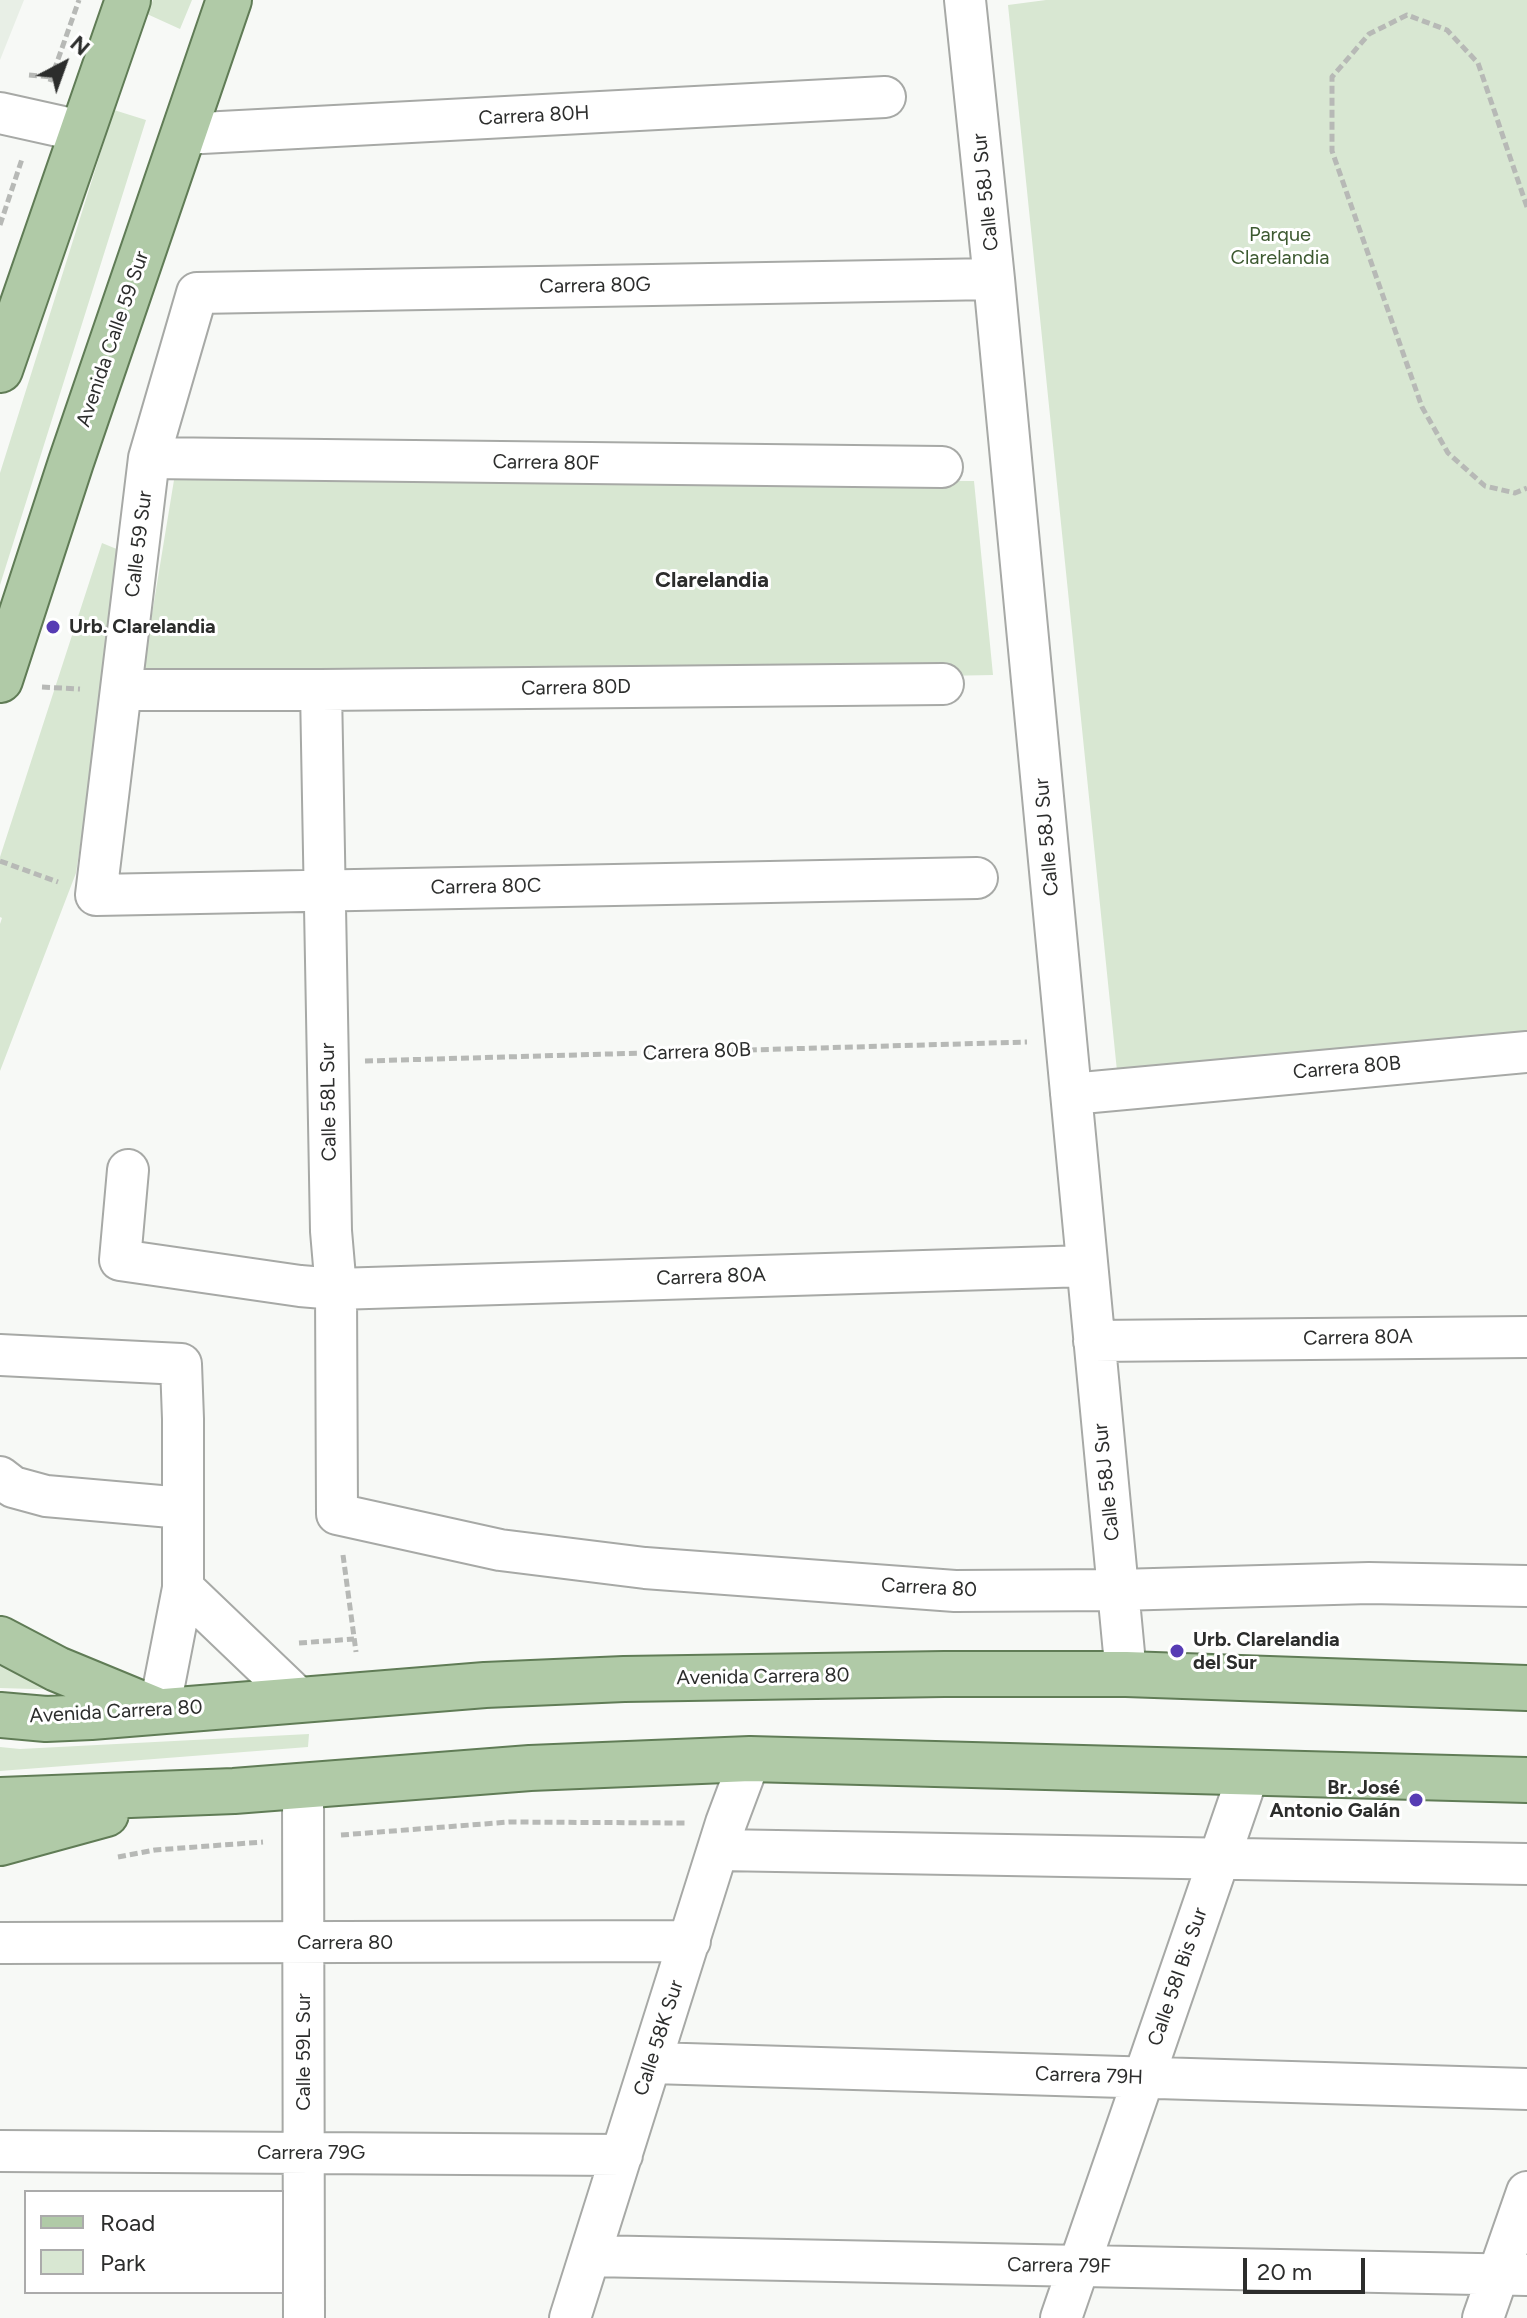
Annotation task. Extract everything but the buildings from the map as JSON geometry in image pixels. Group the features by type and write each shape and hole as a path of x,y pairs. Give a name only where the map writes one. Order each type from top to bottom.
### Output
{"main road":[{"path":"0,370 128,0"},
{"name":"Avenida Calle 59 Sur","path":"17,683 71,462 229,0"},
{"path":"0,1639 57,1669 159,1711"},
{"name":"Avenida Carrera 80","path":"0,1715 46,1719 485,1685 624,1679 1126,1674 1527,1688"},
{"path":"0,1800 234,1791 530,1768 750,1759 1527,1780"},
{"path":"0,1843 95,1816 234,1791"}],"street":[{"name":"Calle 58J Sur","path":"965,0 1126,1674"},
{"name":"Carrera 80H","path":"183,134 885,97"},
{"path":"18,117 81,131"},
{"name":"Carrera 80G","path":"197,293 994,279"},
{"name":"Calle 59 Sur","path":"96,895 149,458 197,293"},
{"name":"Carrera 80F","path":"149,458 942,467"},
{"name":"Carrera 80D","path":"121,690 943,684"},
{"name":"Calle 58L Sur","path":"321,690 331,1231 336,1289 337,1514"},
{"name":"Carrera 80C","path":"96,895 977,878"},
{"name":"Carrera 80B","path":"1071,1094 1527,1052"},
{"name":"Carrera 80A","path":"128,1170 120,1260 300,1286 336,1289 1087,1266"},
{"name":"Carrera 80A","path":"1094,1341 1527,1337"},
{"path":"0,1355 181,1364 183,1588 159,1711"},
{"path":"0,1477 13,1487 46,1496 183,1508"},
{"name":"Carrera 80","path":"337,1514 500,1550 645,1568 955,1591 1369,1583 1527,1586"},
{"path":"183,1588 299,1699"},
{"name":"Calle 58K Sur","path":"570,2318 726,1823 750,1759"},
{"name":"Calle 58I Bis Sur","path":"1061,2318 1249,1772"},
{"name":"Calle 59L Sur","path":"303,1786 304,2318"},
{"path":"719,1850 1527,1864"},
{"name":"Carrera 80","path":"0,1943 690,1941"},
{"name":"Carrera 79H","path":"652,2063 1527,2089"},
{"name":"Carrera 79G","path":"0,2151 622,2155"},
{"path":"1483,2318 1512,2275 1527,2192"},
{"name":"Carrera 79F","path":"590,2256 1512,2275"}],"path":[{"path":"0,225 18,117 79,0"},
{"path":"1527,207 1478,63 1447,30 1407,15 1369,34 1332,77 1332,151 1422,407 1448,453 1485,486 1515,493 1527,488"},
{"path":"17,683 121,690"},
{"path":"0,861 96,895"},
{"name":"Carrera 80B","path":"328,1062 1066,1041"},
{"path":"337,1514 354,1639"}],"shaded area":[{"path":"0,0 24,0 0,60"}],"green space":[{"path":"153,0 192,0 180,29 147,14"},
{"name":"Parque Clarelandia","path":"1046,0 1527,0 1527,1031 1117,1071 1008,5"},
{"path":"114,110 146,120 0,585 0,473"},
{"path":"174,480 974,481 993,675 315,688 140,687"},
{"path":"102,543 124,552 76,873 0,1071 0,857"},
{"path":"0,1662 66,1690 0,1688"},
{"path":"309,1734 308,1747 0,1771 0,1747 20,1749"}],"place":[{"name":"Urb. Clarelandia","path":"53,627"},
{"name":"Urb. Clarelandia del Sur","path":"1177,1651"},
{"name":"Br. José Antonio Galán","path":"1416,1800"}],"district":[{"name":"Clarelandia","path":"712,581"}]}
